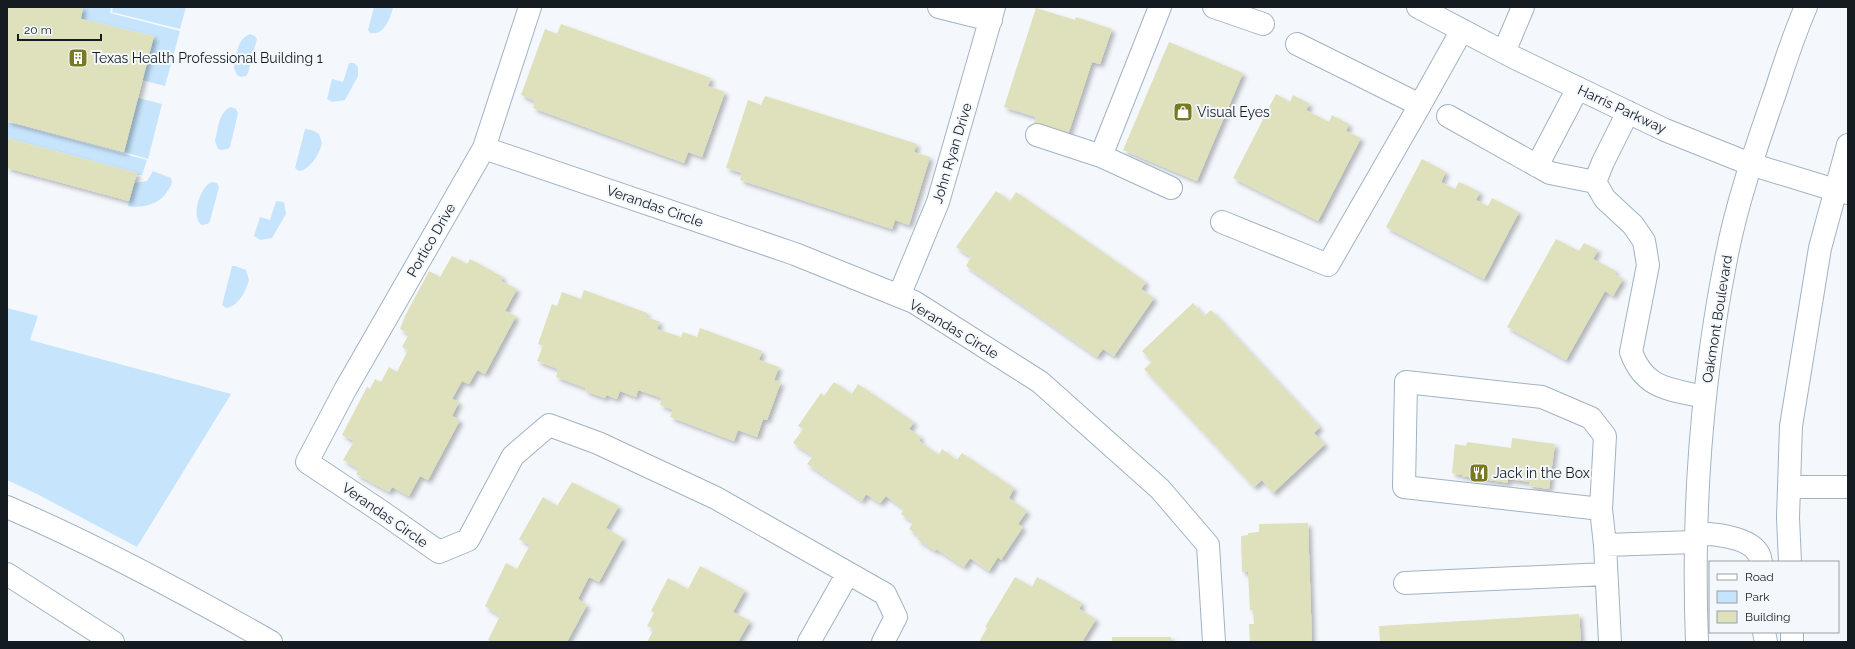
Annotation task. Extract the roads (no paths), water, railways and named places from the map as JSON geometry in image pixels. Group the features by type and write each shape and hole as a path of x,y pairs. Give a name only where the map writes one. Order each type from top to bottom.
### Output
{"main road":[{"name":"Portico Drive","path":"307,462 345,390 484,148 530,7"},
{"path":"939,7 993,13"},
{"path":"1101,156 1160,7"},
{"path":"1214,7 1263,24"},
{"name":"Harris Parkway","path":"1418,7 1504,52 1665,130 1750,164 1841,192"},
{"path":"1504,52 1523,7"},
{"name":"Oakmont Boulevard","path":"1697,642 1694,574 1698,477 1708,372 1726,258 1750,164 1806,7"},
{"name":"John Ryan Drive","path":"899,296 938,202 993,13"},
{"path":"1222,222 1328,265 1462,30"},
{"path":"1297,44 1420,105"},
{"path":"1537,166 1578,88"},
{"path":"1595,182 1603,162 1628,112"},
{"path":"1448,116 1550,173 1595,182 1605,199 1633,225 1644,241 1648,265 1632,352 1636,366 1645,377 1656,385 1705,397"},
{"path":"1037,135 1101,156 1171,188"},
{"path":"1790,561 1791,426 1820,248 1841,192 1848,145"},
{"name":"Verandas Circle","path":"484,148 795,254 914,302 1040,382 1160,489 1208,545 1214,642"},
{"path":"1601,509 1404,487 1406,382 1542,397 1591,418 1605,436 1601,509 1605,544 1610,642"},
{"name":"Verandas Circle","path":"307,462 439,552 468,540 513,456 549,425 598,442 716,498 886,594 896,617 883,642"},
{"path":"1790,487 1848,487"},
{"path":"7,507 47,524 192,597 270,642"},
{"path":"1605,544 1696,538 1706,533 1726,536 1745,542 1758,552 1761,561"},
{"path":"809,642 848,573"},
{"path":"7,574 113,642"},
{"path":"1405,583 1606,574"}],"place":[{"name":"Texas Health Professional Building 1","path":"78,58"},
{"name":"Visual Eyes","path":"1183,112"},
{"name":"Jack in the Box","path":"1479,473"}]}
